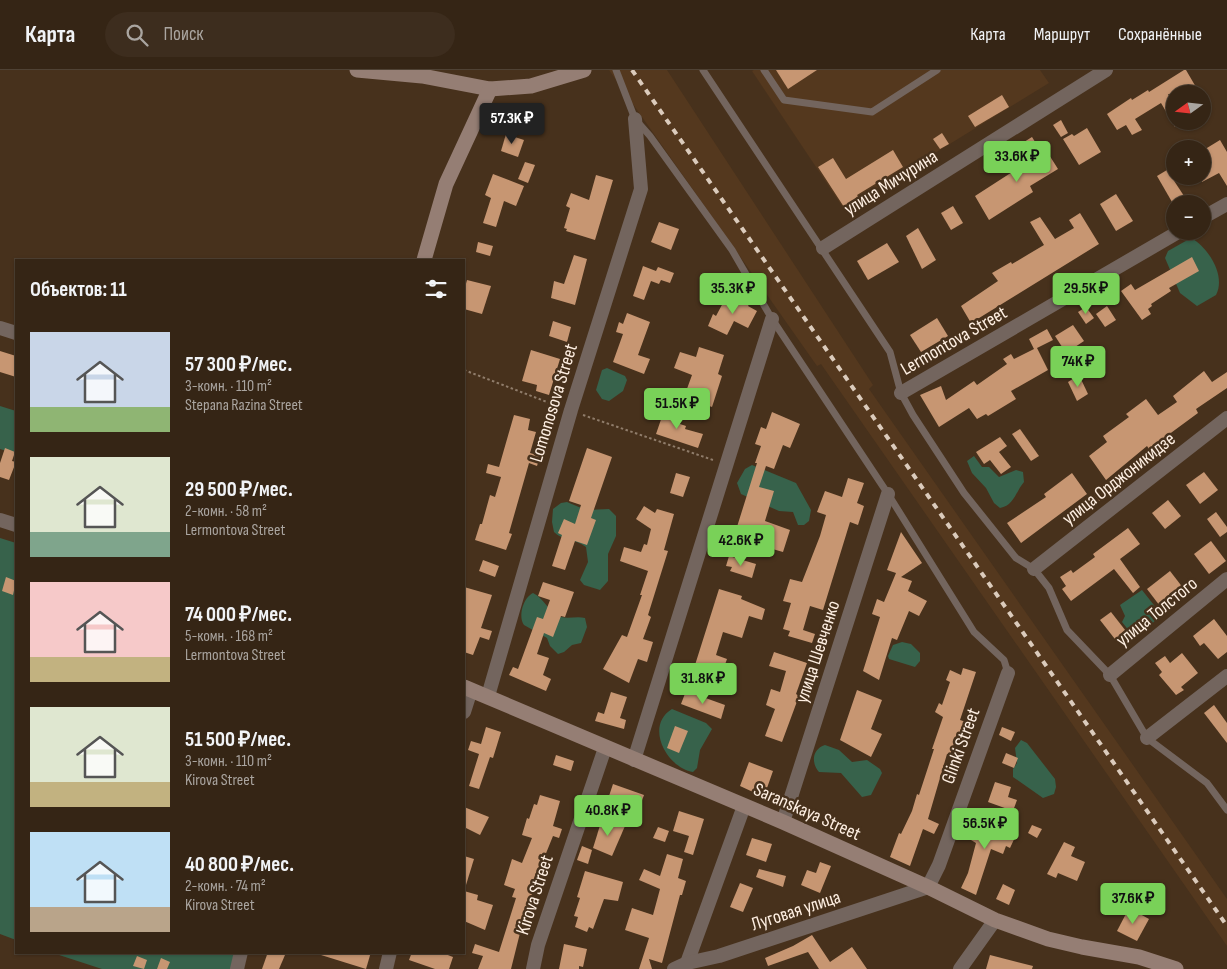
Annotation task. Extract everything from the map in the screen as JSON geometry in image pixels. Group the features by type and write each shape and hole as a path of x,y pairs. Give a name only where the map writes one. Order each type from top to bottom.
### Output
{"street":[{"path":"357,70 422,76 490,90 532,86 584,70"},
{"name":"улица Мичурина","path":"823,248 1106,70"},
{"path":"424,259 446,184 490,90"},
{"name":"Lomonosova Street","path":"488,696 571,410 641,189 635,119"},
{"path":"1211,213 1227,204"},
{"name":"Lermontova Street","path":"902,393 1166,239"},
{"path":"634,760 725,464 772,319"},
{"path":"0,328 15,333"},
{"name":"улица Орджоникидзе","path":"1034,569 1227,418"},
{"name":"улица Шевченко","path":"783,822 888,494"},
{"path":"0,520 15,525"},
{"name":"улица Толстого","path":"1110,675 1227,579"},
{"name":"Glinki Street","path":"928,887 939,865 1008,673"},
{"path":"1147,738 1227,676"},
{"path":"465,704 467,688"},
{"name":"Saranskaya Street","path":"467,688 783,822 928,887 995,920 1048,939 1082,948 1139,957 1176,969"},
{"name":"Kirova Street","path":"533,969 538,945 605,748"},
{"path":"687,963 744,806"},
{"name":"Луговая улица","path":"674,969 687,963 719,956 928,887"},
{"path":"960,969 995,920"},
{"path":"236,969 241,954"},
{"path":"386,969 390,954"}],"lane":[{"path":"616,70 635,119 650,136 732,250 772,319 888,494 974,632 1004,660 1008,673"},
{"path":"703,70 823,248 890,352 902,393 933,448 964,493 1016,558 1034,569 1049,588 1067,630 1110,675 1147,738 1207,783 1227,810"},
{"path":"764,70 784,100 872,112 937,70"}],"path":[{"path":"465,370 548,404 571,410 725,464"}],"shaded area":[{"path":"609,70 667,70 873,385 869,389 1227,899 1227,946 821,364 817,366"},
{"path":"1040,70 1049,83 844,209 752,71"}],"green space":[{"path":"1187,240 1194,240 1204,248 1217,271 1219,288 1216,295 1197,306 1180,293 1165,258 1168,251"},
{"path":"607,368 625,376 627,380 623,391 609,401 602,399 596,390 602,370"},
{"path":"0,406 15,411 15,454 0,449"},
{"path":"974,456 982,467 989,467 999,477 1016,470 1023,472 1024,482 1014,498 1005,507 1000,508 994,503 986,488 972,473 967,461"},
{"path":"752,465 796,483 811,510 809,521 804,525 798,525 793,512 779,511 741,494 737,483 745,469"},
{"path":"567,502 586,510 609,509 616,516 616,536 608,554 608,581 600,590 584,585 580,580 588,562 586,547 561,537 554,532 552,522 553,509 561,503"},
{"path":"0,538 15,543 15,940 0,934"},
{"path":"1142,590 1157,609 1160,616 1139,636 1134,637 1122,622 1125,616 1120,605"},
{"path":"533,593 561,617 585,618 587,627 581,643 572,645 564,652 558,654 550,646 547,638 524,625 521,617 522,608 529,595"},
{"path":"902,642 911,644 920,653 920,661 915,667 889,659 888,656 893,645"},
{"path":"672,709 706,723 712,729 700,750 697,768 693,772 683,769 675,763 662,745 659,735 660,725 664,716"},
{"path":"1021,740 1027,743 1055,779 1056,787 1054,794 1043,798 1013,777 1013,769 1017,763 1015,748"},
{"path":"825,745 839,750 852,762 867,760 880,769 882,773 871,795 862,797 841,773 819,772 815,765 814,757 817,750"},
{"path":"56,954 236,954 232,969 102,969"}],"building":[{"path":"776,70 817,70 788,89"},
{"path":"1184,70 1186,70 1195,85 1166,85 1166,112 1161,103 1135,119 1142,130 1132,135 1126,125 1117,130 1107,114 1131,98 1132,100 1148,90 1149,92"},
{"path":"1002,95 1009,107 975,127 968,116"},
{"path":"1061,120 1068,133 1061,137 1053,125"},
{"path":"1087,128 1101,152 1079,165 1063,139 1072,134 1074,136"},
{"path":"942,133 949,144 940,149 933,139"},
{"path":"506,134 524,140 518,157 501,151"},
{"path":"1032,137 1042,153 1046,150 1058,169 1030,186 1033,192 989,220 975,196 1034,158 1024,142"},
{"path":"1220,140 1227,152 1227,186 1219,173 1211,177 1211,146"},
{"path":"893,150 903,167 857,195 859,198 844,207 818,167 833,158 846,179"},
{"path":"525,162 535,165 528,183 518,179"},
{"path":"1166,171 1166,185 1177,185 1183,195 1168,195 1157,176"},
{"path":"493,174 524,186 516,206 504,201 496,227 483,223 491,198 485,195"},
{"path":"596,175 613,180 595,240 566,231 567,229 564,228 570,208 566,206 571,193 589,200"},
{"path":"1116,194 1133,221 1116,231 1100,204"},
{"path":"953,206 963,223 951,230 941,213"},
{"path":"1080,213 1099,244 971,323 961,306 998,281 992,273 1011,262 1012,264 1044,245 1030,222 1040,217 1055,239 1074,228 1069,220"},
{"path":"659,222 679,229 671,250 651,242"},
{"path":"918,228 936,260 922,269 906,236"},
{"path":"478,242 493,246 490,256 476,252"},
{"path":"887,243 899,262 868,280 857,261"},
{"path":"574,255 587,259 575,305 551,298 554,281 564,284"},
{"path":"1192,257 1199,271 1169,288 1171,291 1151,304 1152,306 1148,309 1151,314 1142,320 1121,291 1131,284 1135,290"},
{"path":"643,266 656,271 658,267 674,273 670,283 661,280 659,284 651,281 644,300 633,296"},
{"path":"467,280 491,286 482,314 465,309"},
{"path":"739,292 751,301 748,306 757,311 748,328 734,321 727,335 708,326 713,314 716,316 724,301 731,304"},
{"path":"1107,306 1116,320 1105,327 1096,314"},
{"path":"1086,307 1094,318 1086,324 1078,312"},
{"path":"627,313 650,322 638,355 650,359 644,374 613,362 623,334 616,332 619,322 623,324"},
{"path":"937,318 948,336 921,352 910,335"},
{"path":"553,321 571,327 567,342 549,336"},
{"path":"1073,325 1084,341 1066,353 1055,336"},
{"path":"1047,329 1053,340 1037,348 1048,370 1011,391 1016,399 988,416 986,414 977,419 969,408 939,427 920,395 941,386 946,400 974,381 977,385 1007,364 1003,359 1011,354 1014,359 1034,349 1029,339"},
{"path":"699,347 724,355 718,374 722,376 712,407 684,397 692,375 674,368 680,352 696,357"},
{"path":"531,350 560,359 549,395 536,391 537,385 522,381"},
{"path":"0,351 15,356 15,377 0,372"},
{"path":"1204,371 1212,382 1227,372 1227,388 1196,409 1198,413 1149,449 1147,446 1106,480 1089,456 1107,442 1103,436 1129,417 1126,414 1146,399 1158,415 1177,402 1173,396"},
{"path":"1079,375 1088,394 1077,401 1068,382"},
{"path":"666,405 675,408 671,421 686,426 685,429 703,434 698,448 656,434"},
{"path":"772,412 800,424 790,448 783,445 774,469 766,466 759,487 774,491 765,521 790,530 783,552 769,548 771,541 736,530 761,446 755,444 761,427 766,429"},
{"path":"514,415 530,419 528,430 536,432 530,453 540,456 537,466 529,463 509,533 512,534 506,550 475,540 480,524 482,524 490,495 495,497 501,477 486,473 488,464 499,467"},
{"path":"1020,429 1039,456 1031,461 1012,434"},
{"path":"1000,437 1007,446 999,452 1011,467 1001,474 990,460 984,464 976,452"},
{"path":"5,448 15,452 12,461 15,462 15,465 9,480 0,477 0,463"},
{"path":"587,448 612,457 591,518 596,520 587,545 575,541 565,570 552,566 562,535 558,533 564,519 575,524 581,505 569,501"},
{"path":"1204,472 1218,490 1200,504 1186,485"},
{"path":"676,473 690,477 683,497 670,493"},
{"path":"1072,473 1087,494 1021,543 1007,523 1046,497 1044,494"},
{"path":"848,478 864,483 857,503 864,506 858,525 850,522 823,610 810,606 803,630 815,634 812,643 788,636 790,631 783,629 791,603 783,601 790,579 802,582 826,515 817,512 825,491 842,497"},
{"path":"1107,484 1112,492 1099,501 1094,494"},
{"path":"1168,500 1181,516 1165,529 1152,513"},
{"path":"644,506 655,513 657,509 674,514 664,550 668,551 648,615 651,617 643,639 653,642 647,662 638,659 629,683 603,669 622,635 627,637 642,595 640,595 648,571 620,561 624,547 641,552 644,544 647,545 651,529 636,519"},
{"path":"1216,512 1227,527 1227,532 1220,537 1207,519"},
{"path":"1128,528 1140,544 1120,559 1140,587 1133,593 1114,569 1071,601 1062,589 1066,586 1060,577 1071,570 1073,573 1095,557 1093,554"},
{"path":"901,532 922,563 901,577 912,581 908,591 927,601 919,616 909,611 897,640 892,638 879,680 863,671 880,617 872,614 877,599 884,602 896,573 887,570"},
{"path":"1211,541 1226,561 1209,574 1194,554"},
{"path":"729,556 756,564 752,578 730,571 732,567 726,566"},
{"path":"483,560 499,566 495,577 479,571"},
{"path":"1170,571 1187,593 1163,610 1147,589"},
{"path":"6,577 15,581 13,595 2,591"},
{"path":"543,582 574,592 565,617 561,616 553,637 544,633 537,654 549,658 543,675 551,679 546,691 509,675 513,667 518,669 537,617 543,619 550,600 538,596"},
{"path":"465,587 492,595 481,628 492,631 489,640 480,637 473,655 465,652"},
{"path":"719,589 742,596 741,599 765,609 762,620 749,616 742,638 723,632 716,655 727,659 722,673 695,665"},
{"path":"1111,612 1129,635 1118,643 1100,620"},
{"path":"1214,619 1227,636 1227,652 1218,659 1204,643 1200,646 1193,636"},
{"path":"774,652 807,663 796,694 799,696 782,742 765,736 775,709 766,705 771,689 780,692 786,671 769,666"},
{"path":"1182,653 1198,673 1181,687 1184,690 1176,695 1159,675 1162,672 1155,663 1165,656 1170,663"},
{"path":"963,668 976,672 960,720 972,724 966,739 957,735 950,755 947,754 928,819 939,824 934,834 923,829 910,866 890,857 899,833 901,834 912,811 917,794 919,795 934,749 932,749 943,717 935,712 939,703 942,705 950,682 946,680 950,670 961,675"},
{"path":"857,690 882,700 871,729 882,734 871,757 840,740"},
{"path":"686,691 725,705 721,719 681,704"},
{"path":"611,692 627,697 620,718 626,720 624,729 595,721 598,712 604,714"},
{"path":"1214,705 1227,723 1227,743 1204,713"},
{"path":"675,726 688,731 679,753 667,748"},
{"path":"486,727 501,732 493,758 490,757 479,789 469,786 479,754 468,750 471,741 481,744"},
{"path":"1002,727 1015,732 1011,741 999,735"},
{"path":"1006,753 1018,758 1014,768 1002,763"},
{"path":"556,755 574,761 571,771 553,765"},
{"path":"749,762 773,771 767,788 756,784 753,792 740,786"},
{"path":"995,782 1011,787 1008,797 1017,800 1013,811 988,802"},
{"path":"613,784 644,795 640,806 635,804 634,806 609,796"},
{"path":"540,795 560,801 553,826 562,829 559,838 553,836 536,878 538,879 525,913 511,969 478,969 483,956 472,953 475,944 499,952 516,898 512,897 515,889 504,885 512,859 522,863 532,838 522,835 527,818 529,819 534,804 537,805"},
{"path":"465,807 489,817 480,835 465,828"},
{"path":"679,811 704,819 693,855 684,852 689,836 673,831"},
{"path":"985,818 1017,833 1010,848 1006,846 1003,854 991,849 976,895 961,888 968,873 976,843 961,834 965,826 979,832"},
{"path":"602,819 625,826 612,856 593,848"},
{"path":"1032,825 1042,829 1037,838 1028,833"},
{"path":"658,827 669,831 665,842 653,838"},
{"path":"752,838 772,844 766,862 746,855"},
{"path":"1064,842 1075,847 1071,856 1085,862 1077,881 1058,873 1056,878 1047,874"},
{"path":"582,846 592,850 588,864 577,860"},
{"path":"667,854 683,859 678,878 686,881 682,895 680,895 662,963 649,959 652,969 639,969 649,938 625,930 632,908 653,915 660,889 639,880 644,869 660,876"},
{"path":"465,856 474,859 465,884"},
{"path":"820,862 831,866 820,893 801,885 807,870 816,873"},
{"path":"759,869 786,876 783,887 756,877"},
{"path":"585,871 623,882 618,901 604,899 593,929 589,927 587,932 575,927 578,917 574,916 580,898 577,897"},
{"path":"740,883 753,888 743,912 730,907"},
{"path":"1003,884 1015,890 1009,905 996,899"},
{"path":"465,891 478,895 477,900 493,905 485,930 465,921"},
{"path":"1129,908 1149,919 1137,941 1117,931"},
{"path":"812,935 830,962 852,947 867,969 819,969 808,952 768,966 765,958 793,946"},
{"path":"564,944 587,949 583,967 579,966 579,969 559,969"},
{"path":"267,954 285,955 279,969 262,969"},
{"path":"321,954 370,954 366,969"},
{"path":"411,954 445,954 453,957 449,969 435,969 409,960"},
{"path":"990,955 1033,966 1032,969 986,969"},
{"path":"137,956 147,960 144,969 133,966"},
{"path":"161,958 170,962 167,969 157,969"}],"railway":[{"path":"632,70 1227,926"}]}
